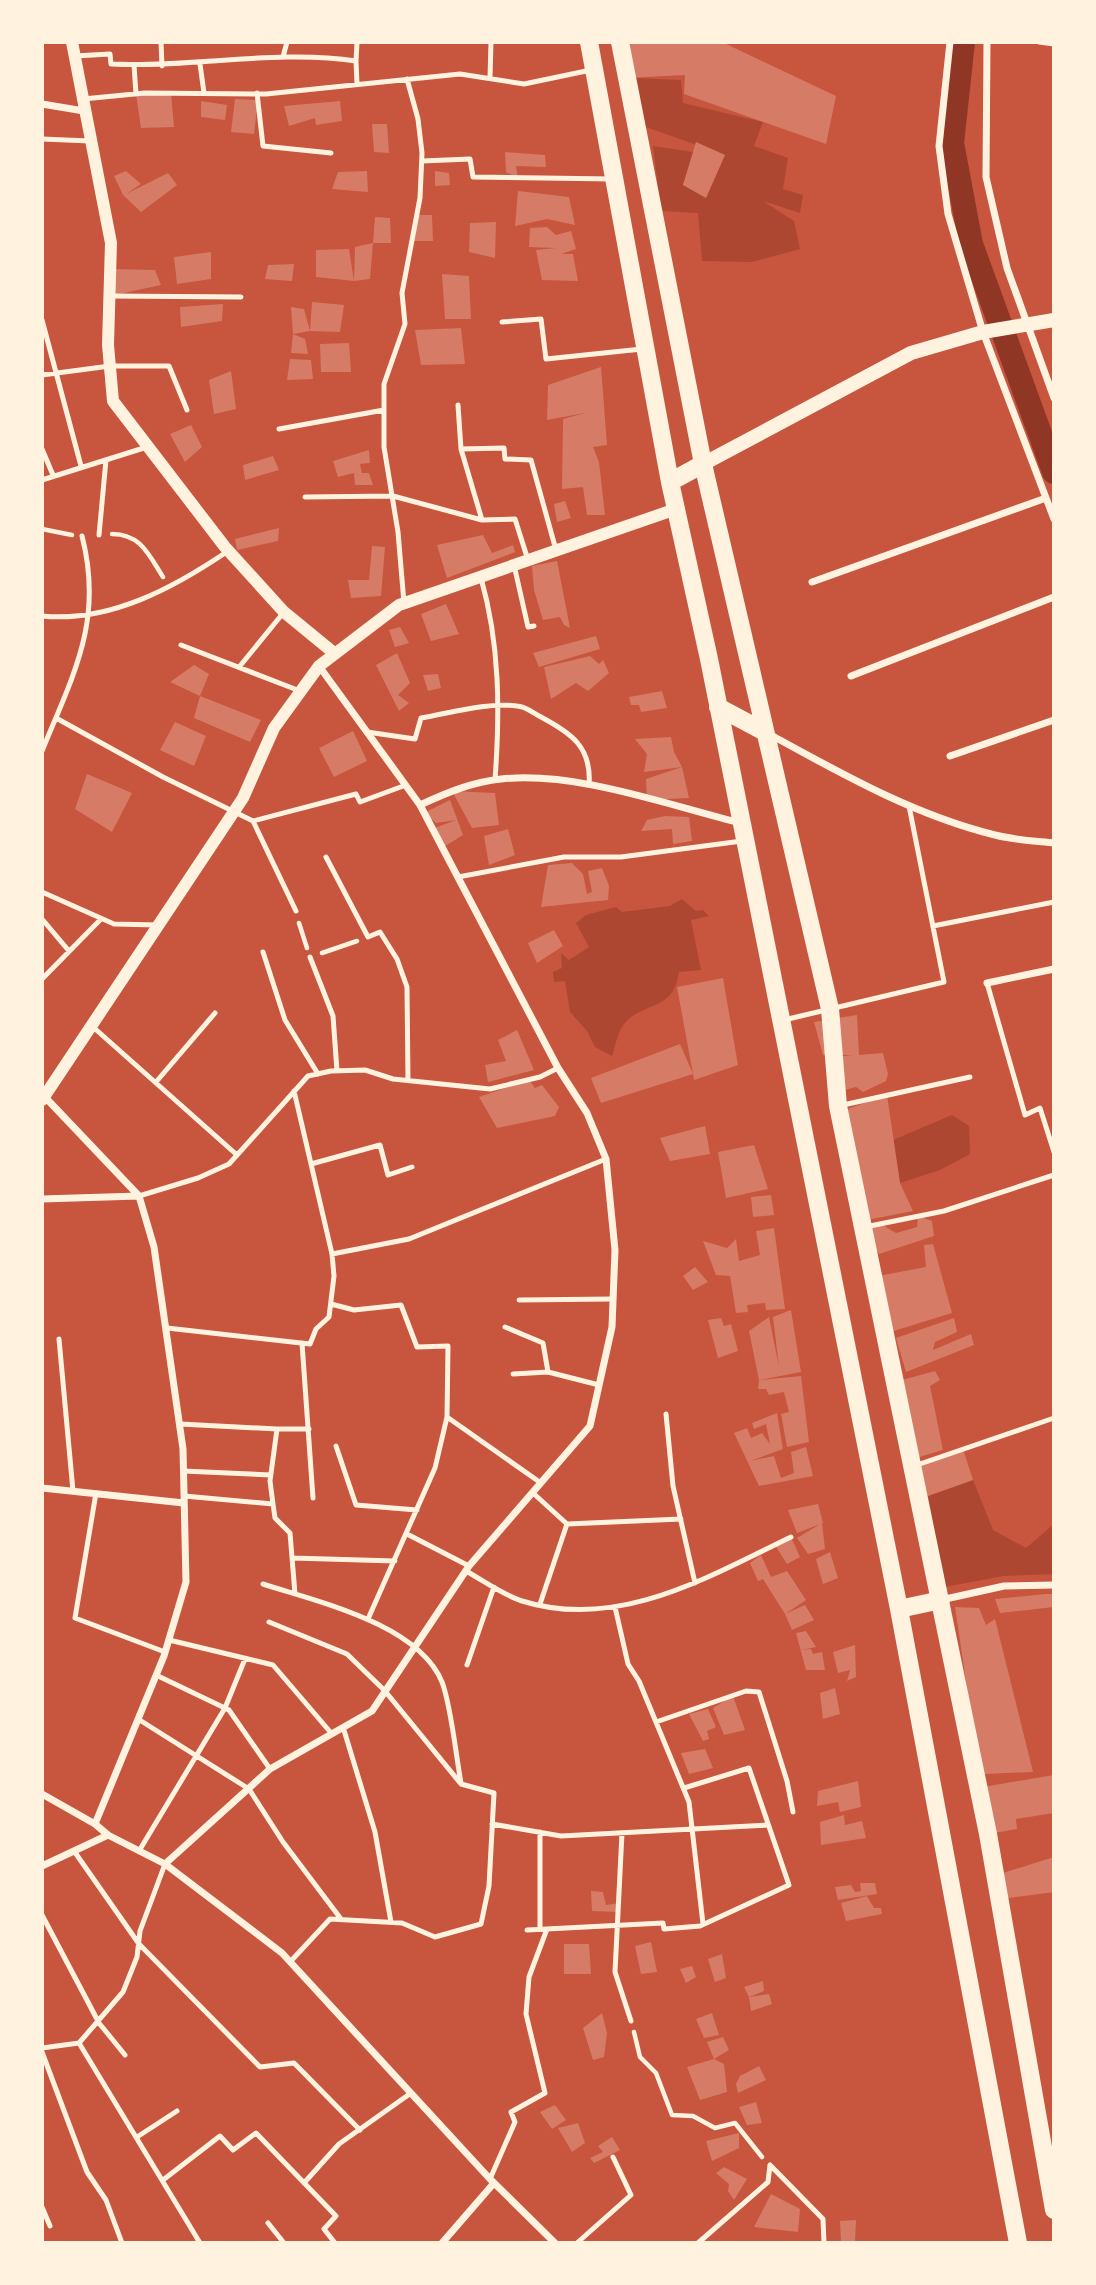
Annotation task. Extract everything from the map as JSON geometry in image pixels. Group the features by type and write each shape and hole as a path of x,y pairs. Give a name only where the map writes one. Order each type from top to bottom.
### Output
{"main road":[{"path":"589,42 670,482 718,707 899,1609 1018,2243"},
{"path":"620,42 703,464 830,1009 838,1106 911,1467 942,1600 988,1834 1054,2210"},
{"path":"670,482 911,353 983,332 1054,320"},
{"path":"718,707 765,732"},
{"path":"899,1609 942,1600"}],"street":[{"path":"72,42 111,243 110,366 113,401 228,551 284,612 334,653"},
{"path":"950,42 939,146 948,214 983,332 1054,519"},
{"path":"987,42 986,177 1007,268 1054,398"},
{"path":"42,104 83,105"},
{"path":"812,582 1046,498"},
{"path":"95,1824 156,1675 186,1582 180,1424 154,1247 139,1196 43,1098 233,813 274,728 319,666 404,603 676,509"},
{"path":"851,676 1054,597"},
{"path":"166,1864 270,1769 372,1711 467,1569 590,1426 611,1327 615,1250 607,1158 587,1113 558,1068 420,805 319,666"},
{"path":"950,756 1054,720"},
{"path":"765,732 909,806 997,836 1054,844"},
{"path":"420,805 460,787 495,780 534,777 589,785 743,832"},
{"path":"987,983 1054,969"},
{"path":"42,1199 139,1196"},
{"path":"42,1488 184,1500"},
{"path":"942,1600 1004,1586 1054,1585"},
{"path":"42,1794 95,1824 108,1835 166,1864 290,1962 492,2181 555,2243"},
{"path":"42,1866 108,1835"},
{"path":"442,2243 492,2181"}],"lane":[{"path":"161,42 162,66"},
{"path":"283,57 287,42"},
{"path":"357,42 357,84"},
{"path":"490,78 491,42"},
{"path":"1039,42 1054,44"},
{"path":"75,56 110,54 111,64 162,66 283,57 356,61"},
{"path":"200,64 204,93"},
{"path":"134,65 136,94"},
{"path":"83,105 136,94 257,93 460,74 524,84 594,69"},
{"path":"404,603 393,496 384,447 384,383 405,324 402,293 415,234 422,160 418,119 407,79"},
{"path":"257,93 263,146 331,153"},
{"path":"42,139 90,141"},
{"path":"422,160 470,159 473,177 614,179"},
{"path":"110,296 241,297"},
{"path":"502,323 541,319 546,359 645,349"},
{"path":"42,320 81,466"},
{"path":"42,375 110,366 169,366 187,411"},
{"path":"458,405 461,449 482,520"},
{"path":"279,429 384,410"},
{"path":"42,480 147,447"},
{"path":"461,449 504,448 505,459 531,460 556,550"},
{"path":"42,449 53,475"},
{"path":"99,535 106,460"},
{"path":"305,497 393,496 482,520 515,519 528,560"},
{"path":"42,751 74,681 84,644 90,568 82,536"},
{"path":"42,615 88,613 128,604 169,587 228,551"},
{"path":"514,565 528,627 534,626"},
{"path":"481,576 493,620 500,706 495,780"},
{"path":"240,666 284,612"},
{"path":"181,645 300,691"},
{"path":"367,732 415,739 421,718 500,706 520,706 569,731 587,762 589,785"},
{"path":"56,719 253,821 356,794 359,802 406,785"},
{"path":"42,728 50,732"},
{"path":"781,1021 944,982 909,806"},
{"path":"253,821 296,911"},
{"path":"458,877 564,857 621,857 743,832"},
{"path":"326,857 368,937 380,932 404,974 408,1080"},
{"path":"42,892 114,924 158,925"},
{"path":"933,926 1054,902"},
{"path":"42,919 69,951"},
{"path":"42,979 102,919"},
{"path":"263,953 285,1020 318,1074"},
{"path":"310,957 333,1016 337,1071"},
{"path":"987,983 1025,1115 1040,1108 1054,1152"},
{"path":"156,1082 215,1013"},
{"path":"92,1026 237,1155"},
{"path":"139,1196 198,1178 229,1164 308,1076 365,1070 408,1080 490,1089 540,1077 558,1068"},
{"path":"838,1106 970,1077"},
{"path":"167,1328 310,1344 316,1329 329,1317 332,1254 294,1091"},
{"path":"311,1164 380,1145 388,1175 412,1167"},
{"path":"332,1254 409,1239 607,1158"},
{"path":"863,1227 943,1211 1054,1175"},
{"path":"519,1300 613,1299"},
{"path":"331,1304 354,1310 401,1305 417,1347 448,1346 447,1417 435,1468 368,1619"},
{"path":"505,1327 543,1343 548,1372"},
{"path":"59,1339 73,1491"},
{"path":"302,1343 313,1498"},
{"path":"513,1374 548,1372 599,1385"},
{"path":"666,1415 673,1486 695,1583"},
{"path":"447,1417 541,1483"},
{"path":"911,1467 1054,1418"},
{"path":"180,1424 309,1429"},
{"path":"276,1429 271,1475 273,1504 275,1518 290,1533 295,1594"},
{"path":"337,1446 356,1505 417,1510"},
{"path":"183,1471 271,1475"},
{"path":"96,1493 75,1618 165,1651"},
{"path":"533,1493 567,1524 681,1519"},
{"path":"184,1500 273,1504"},
{"path":"540,1604 567,1524"},
{"path":"407,1534 522,1601 580,1610 615,1608 674,1593 791,1537"},
{"path":"292,1558 395,1561"},
{"path":"263,1584 368,1619 415,1646 442,1682 461,1784"},
{"path":"467,1665 494,1587"},
{"path":"615,1608 628,1664 684,1788 693,1829 703,1924"},
{"path":"269,1622 347,1654 385,1691 461,1784 494,1793 489,1886 481,1924 435,1937 402,1923 330,1919 290,1962"},
{"path":"169,1640 273,1665 332,1734"},
{"path":"139,1851 225,1708 246,1659"},
{"path":"156,1675 225,1708 270,1769"},
{"path":"656,1722 746,1691 759,1692 787,1781 793,1812"},
{"path":"138,1719 249,1788 283,1842 341,1920"},
{"path":"343,1727 375,1832 391,1922"},
{"path":"527,1930 663,1923 664,1929 703,1924 789,1885 749,1768 684,1788"},
{"path":"492,1824 561,1836 768,1825"},
{"path":"492,2181 515,2122 511,2112 545,2093 526,2014 529,1976 544,1929 540,1832"},
{"path":"622,1833 615,1972 631,2021"},
{"path":"74,1851 139,1944 260,2067 294,2063 360,2130"},
{"path":"122,2243 106,2200 87,2172 42,2050 79,2043 123,1992 139,1944 140,1931 166,1864"},
{"path":"42,1915 99,2023 125,2055"},
{"path":"79,2043 200,2243"},
{"path":"304,2183 339,2144 411,2093"},
{"path":"137,2137 177,2111"},
{"path":"163,2180 220,2136 233,2150 256,2133 336,2216 324,2229 335,2243"},
{"path":"577,2243 631,2195 613,2157"},
{"path":"698,2243 768,2182 770,2165"},
{"path":"770,2165 823,2219 824,2243"},
{"path":"42,2207 50,2226"},
{"path":"268,2223 284,2243"}],"path":[{"path":"42,529 82,536"},
{"path":"99,535 128,534 148,554 169,587"},
{"path":"296,911 310,957 368,937"},
{"path":"631,2021 640,2057 656,2073 672,2116 693,2116 715,2128 735,2123 770,2165"}],"shaded area":[{"path":"633,78 681,80 683,103 763,122 754,146 788,158 783,189 803,195 800,213 763,201 794,221 800,249 752,262 702,261 698,213 661,211 653,146 693,152 683,185 706,197 725,155 643,126"},
{"path":"682,899 696,911 703,910 709,916 691,920 701,970 679,972 671,994 624,1024 612,1056 595,1047 587,1031 570,1012 565,981 554,982 553,972 562,968 561,953 569,960 589,947 576,923 586,915 616,907 622,912 670,906"},
{"path":"952,1115 969,1126 970,1154 940,1170 900,1183 893,1140"},
{"path":"973,1480 993,1530 1026,1548 1054,1524 1054,1574 1003,1576 945,1587 928,1496"}],"building":[{"path":"620,42 722,42 836,96 826,144 684,94 685,75 627,78"},
{"path":"171,93 174,127 141,128 136,94"},
{"path":"235,99 258,100 254,134 231,132"},
{"path":"201,101 227,105 225,120 201,117"},
{"path":"340,101 342,121 316,125 315,118 289,126 284,106"},
{"path":"372,124 387,124 389,153 374,152"},
{"path":"696,142 725,155 706,198 683,185"},
{"path":"505,152 545,155 546,167 516,166 518,178 506,172"},
{"path":"126,171 141,184 126,194 168,173 177,185 141,212 123,195 114,176"},
{"path":"367,171 368,192 332,189 338,172"},
{"path":"435,171 449,173 450,185 435,186"},
{"path":"518,191 569,197 575,225 547,219 515,226"},
{"path":"418,215 432,215 433,241 413,241"},
{"path":"375,217 390,218 391,243 373,243"},
{"path":"496,222 495,258 469,252 470,223"},
{"path":"547,227 556,235 571,231 576,249 561,254 573,254 578,281 542,280 536,250 556,248 529,247 530,228"},
{"path":"373,243 370,279 354,281 355,247"},
{"path":"349,249 354,281 316,277 316,250"},
{"path":"211,252 211,279 177,284 174,257"},
{"path":"294,264 292,281 265,279 268,265"},
{"path":"111,269 155,270 161,285 110,296"},
{"path":"442,274 469,276 471,319 445,319"},
{"path":"312,302 344,305 340,332 310,331"},
{"path":"223,304 222,321 181,327 180,307"},
{"path":"291,307 304,309 310,331 293,334"},
{"path":"461,328 465,364 421,365 415,330"},
{"path":"293,334 305,339 308,354 291,353"},
{"path":"349,343 351,372 321,372 320,344"},
{"path":"290,359 311,360 313,379 287,380"},
{"path":"601,367 607,445 593,447 599,462 605,515 587,515 583,487 562,489 563,419 585,413 547,420 548,385"},
{"path":"231,371 236,409 214,414 209,380"},
{"path":"191,425 202,447 185,462 170,434"},
{"path":"369,450 370,463 360,464 362,473 369,473 373,485 355,485 354,473 338,477 333,461"},
{"path":"273,456 279,470 245,480 243,465"},
{"path":"565,501 571,518 557,522 554,504"},
{"path":"279,528 278,541 237,550 235,539"},
{"path":"483,535 492,553 513,545 515,552 447,578 437,545"},
{"path":"372,546 385,547 381,596 351,598 348,580 369,580"},
{"path":"557,561 570,628 564,625 560,617 543,620 534,590 532,566"},
{"path":"446,604 459,634 431,641 421,614"},
{"path":"400,627 409,643 395,647 389,630"},
{"path":"596,636 600,649 539,667 533,653"},
{"path":"397,653 410,683 398,695 409,703 399,711 376,665"},
{"path":"590,656 599,664 603,660 609,673 588,691 576,683 551,699 544,667"},
{"path":"194,665 209,674 200,696 170,682"},
{"path":"438,674 441,688 428,691 423,675"},
{"path":"662,691 667,708 641,712 639,705 631,705 629,697"},
{"path":"200,696 261,720 250,742 194,718"},
{"path":"175,722 206,736 194,766 160,750"},
{"path":"353,731 367,761 334,777 319,748"},
{"path":"671,737 674,752 682,767 644,772 647,754 635,739"},
{"path":"682,767 689,798 647,800 646,779"},
{"path":"87,774 132,793 112,832 75,809"},
{"path":"452,791 495,793 499,825 472,828"},
{"path":"450,800 463,835 442,848 432,829 456,820 436,823 424,813"},
{"path":"665,816 689,817 692,841 673,844 672,829 641,831 647,820"},
{"path":"508,829 515,855 489,865 484,836"},
{"path":"572,863 583,874 587,894 592,892 588,871 602,868 609,886 608,900 541,907 548,865"},
{"path":"554,930 563,946 537,963 528,943"},
{"path":"723,978 738,1065 694,1080 677,987"},
{"path":"857,1015 859,1055 883,1053 888,1074 886,1081 863,1092 856,1087 830,1094 834,1057 853,1055 823,1055 814,1022"},
{"path":"517,1030 534,1070 488,1082 485,1065 506,1061 498,1040"},
{"path":"680,1044 693,1074 601,1103 591,1078"},
{"path":"529,1080 535,1088 542,1085 559,1107 555,1116 497,1128 479,1097"},
{"path":"887,1095 900,1183 913,1211 867,1220 839,1112"},
{"path":"705,1126 710,1154 670,1161 660,1138"},
{"path":"754,1145 768,1189 726,1198 718,1152"},
{"path":"771,1195 774,1215 753,1217 751,1197"},
{"path":"918,1216 932,1221 934,1236 879,1254 863,1227 881,1224 896,1233 917,1227"},
{"path":"774,1228 785,1309 766,1310 765,1303 747,1305 748,1312 736,1313 730,1276 716,1275 703,1241 727,1248 736,1239 739,1261 760,1255 756,1231"},
{"path":"933,1244 952,1313 884,1334 873,1277 926,1267 924,1245"},
{"path":"695,1267 708,1282 693,1290 683,1276"},
{"path":"791,1310 801,1372 759,1380 749,1331 769,1317 779,1367 773,1317"},
{"path":"721,1318 724,1326 731,1324 738,1351 718,1358 708,1320"},
{"path":"954,1318 957,1332 935,1342 933,1350 971,1334 974,1345 906,1372 896,1338"},
{"path":"935,1371 940,1380 930,1386 943,1450 909,1460 902,1380"},
{"path":"801,1376 809,1442 787,1447 781,1414 789,1412 784,1392 769,1395 766,1389 758,1389 759,1380"},
{"path":"777,1413 783,1449 750,1461 774,1456 781,1478 794,1473 791,1452 806,1447 813,1476 759,1486 734,1433 747,1428 751,1438 762,1433 770,1444 766,1424 754,1429 752,1423"},
{"path":"963,1449 973,1480 928,1496 911,1467"},
{"path":"818,1504 823,1523 797,1533 788,1510"},
{"path":"822,1523 825,1549 808,1554 797,1538"},
{"path":"791,1537 800,1557 787,1564 775,1545"},
{"path":"830,1552 838,1578 823,1584 816,1559"},
{"path":"761,1555 771,1577 787,1571 806,1600 785,1614 763,1579 758,1581 750,1563"},
{"path":"1054,1594 1054,1607 1000,1613 995,1599"},
{"path":"805,1605 814,1620 792,1630 785,1614"},
{"path":"955,1607 979,1608 986,1625 995,1619 1033,1772 984,1774 972,1722"},
{"path":"806,1631 816,1647 801,1650 811,1649 813,1654 822,1652 825,1670 806,1670 796,1633"},
{"path":"855,1645 856,1677 847,1681 850,1670 838,1673 833,1652"},
{"path":"835,1688 840,1714 823,1719 820,1693"},
{"path":"733,1696 745,1730 724,1735 713,1708"},
{"path":"708,1709 716,1727 707,1731 709,1739 703,1741 689,1714"},
{"path":"705,1749 713,1768 689,1774 681,1753"},
{"path":"1054,1775 1054,1813 1016,1819 1017,1829 988,1834 983,1787"},
{"path":"858,1781 861,1807 840,1812 838,1802 817,1806 818,1791"},
{"path":"844,1815 845,1825 862,1821 866,1838 821,1845 820,1822"},
{"path":"1054,1857 1054,1892 1008,1898 1003,1873"},
{"path":"860,1883 875,1883 877,1894 838,1900 835,1887 851,1885 855,1892 861,1891"},
{"path":"591,1891 603,1892 606,1905 620,1903 619,1912 592,1911"},
{"path":"867,1896 874,1908 881,1908 882,1914 846,1921 841,1903"},
{"path":"651,1942 657,1972 641,1974 635,1946"},
{"path":"564,1944 589,1944 591,1974 564,1974"},
{"path":"722,1954 726,1978 715,1982 708,1959"},
{"path":"692,1966 696,1977 686,1983 680,1969"},
{"path":"763,1981 764,1991 749,1997 744,1987"},
{"path":"769,1994 772,2004 751,2011 749,1997"},
{"path":"602,2013 607,2033 604,2057 593,2060 583,2028"},
{"path":"712,2013 719,2035 704,2038 696,2019"},
{"path":"723,2037 729,2050 714,2059 707,2042"},
{"path":"714,2059 724,2064 727,2092 700,2100 687,2067"},
{"path":"759,2066 766,2080 738,2093 736,2084 740,2076"},
{"path":"756,2102 762,2123 747,2125 739,2107"},
{"path":"555,2105 566,2120 552,2129 540,2112"},
{"path":"578,2123 585,2143 572,2152 558,2128"},
{"path":"739,2133 739,2148 712,2161 706,2141"},
{"path":"612,2137 620,2150 594,2163 590,2158 603,2152 598,2146"},
{"path":"724,2167 747,2179 734,2200 728,2191 729,2184 716,2173"},
{"path":"771,2194 800,2209 798,2232 754,2227"},
{"path":"856,2220 855,2243 841,2243 840,2221"}],"waterway":[{"path":"963,42 952,143 971,244 1054,472"}]}
